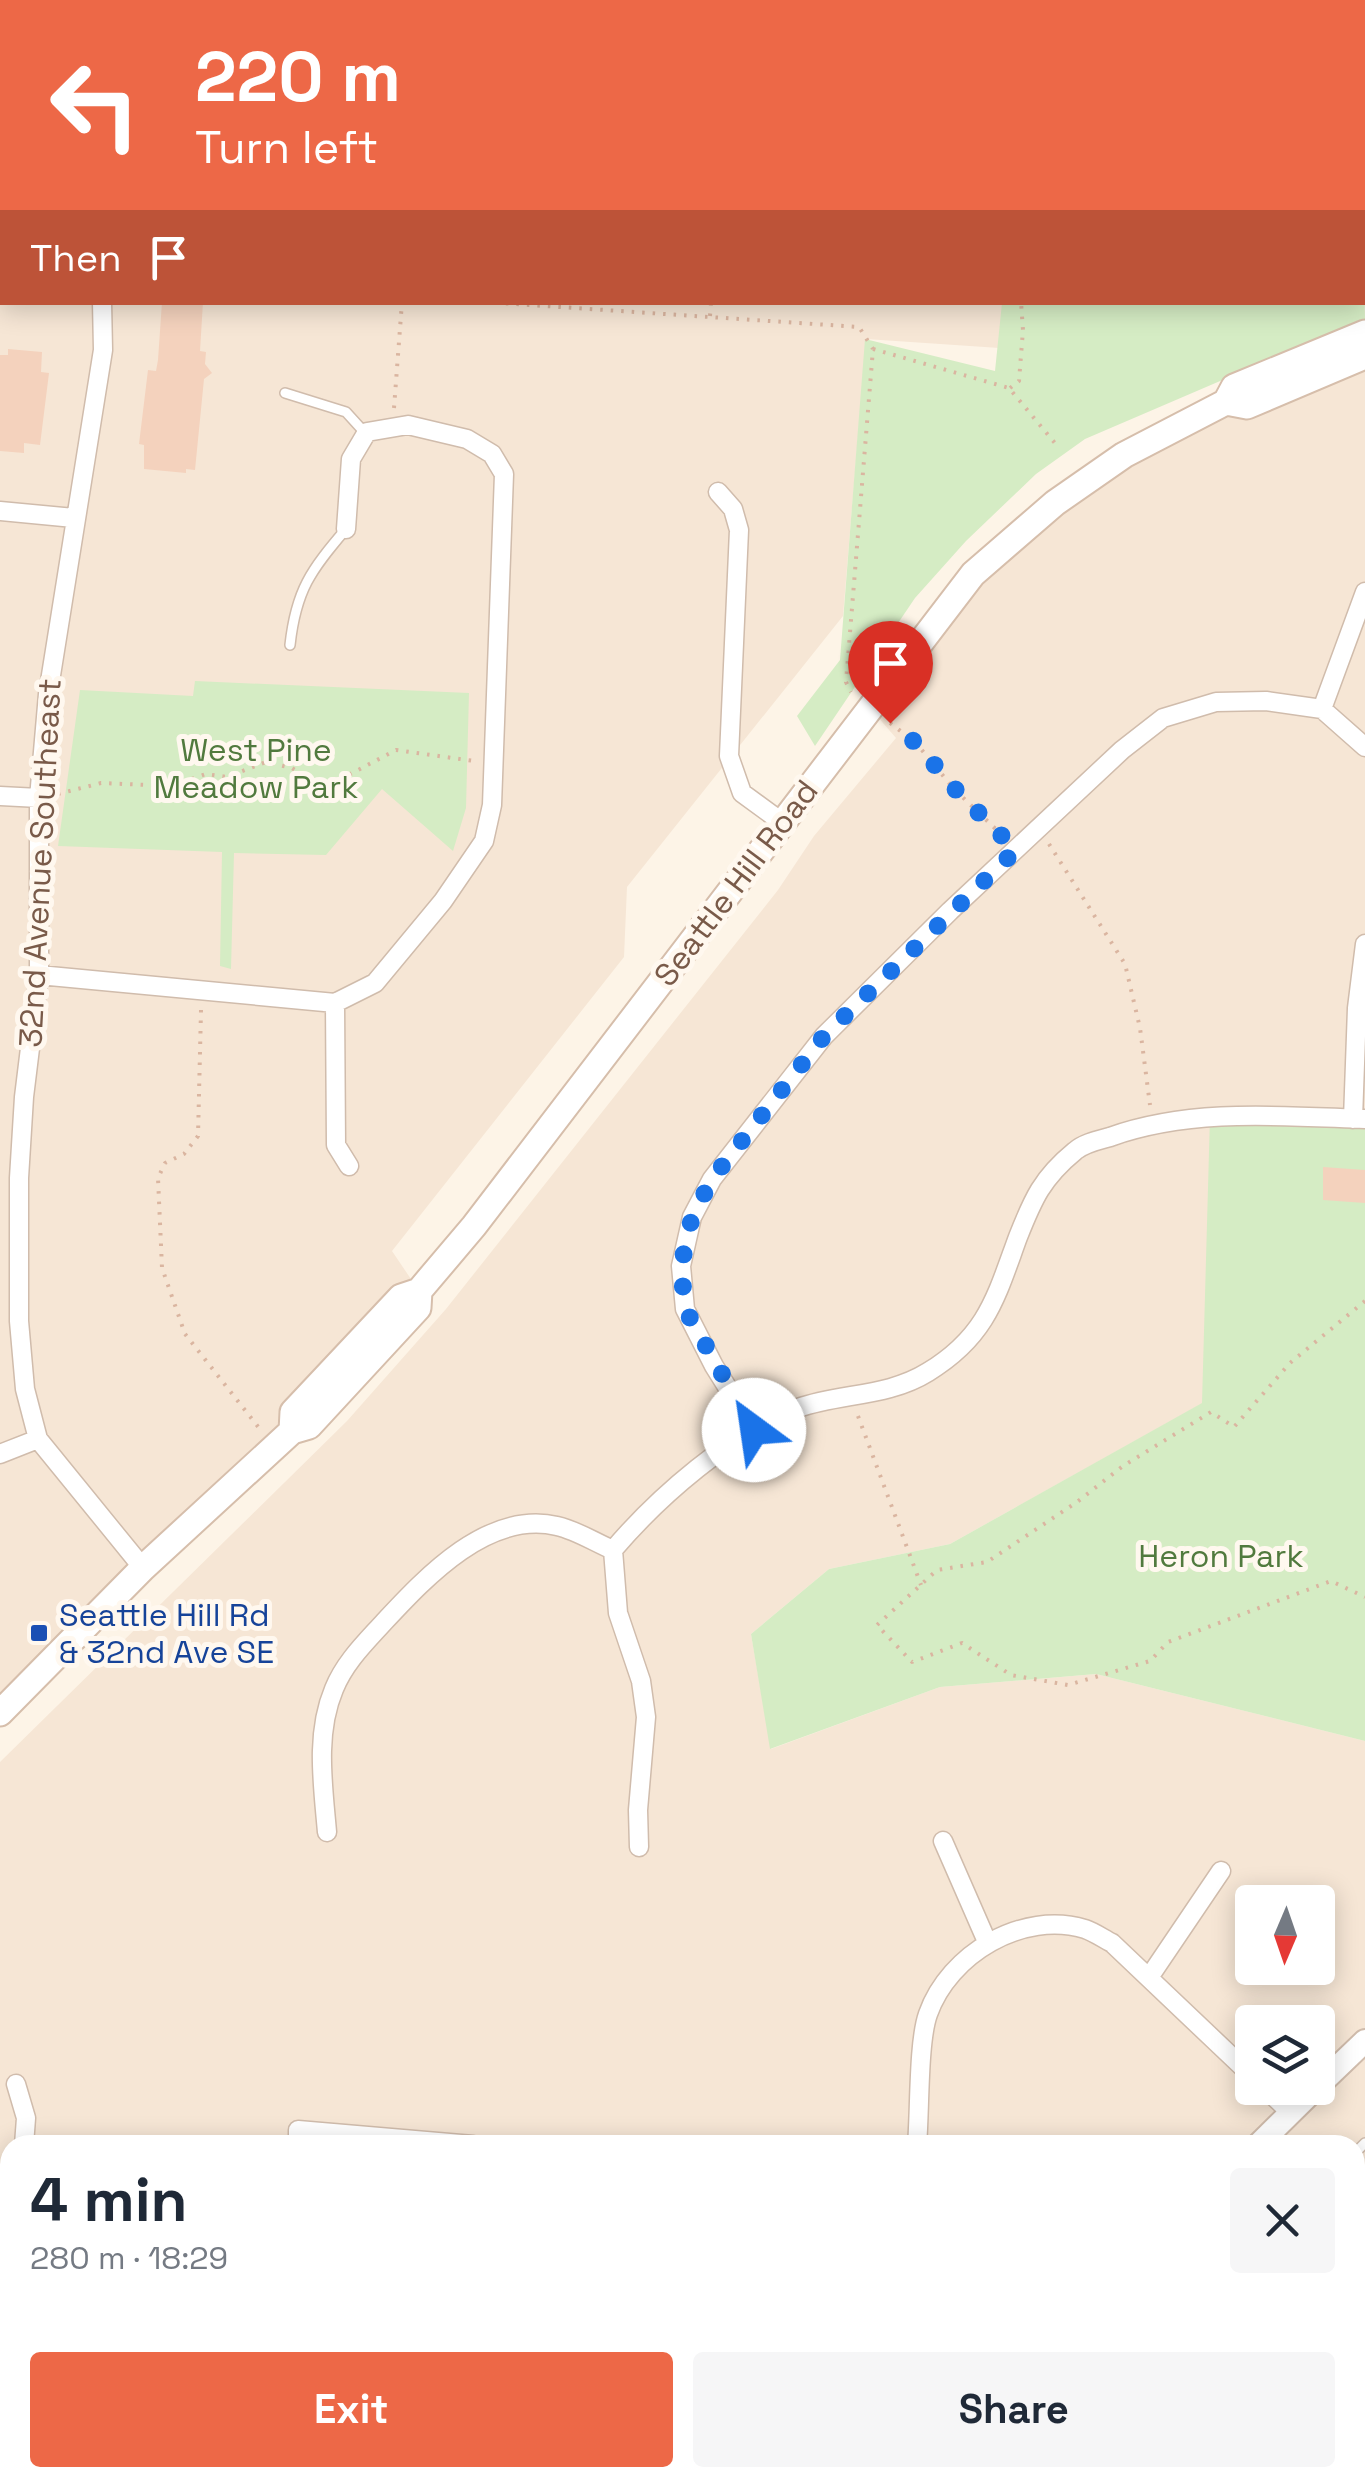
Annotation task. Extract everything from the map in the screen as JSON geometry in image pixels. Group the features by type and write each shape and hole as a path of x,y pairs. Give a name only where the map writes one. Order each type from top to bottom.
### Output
{"main road":[{"name":"Seattle Hill Road","path":"0,1713 143,1568 292,1430 309,1426 418,1308 419,1291 474,1226 973,574 1054,503 1124,455 1226,402 1234,387 1365,333"},
{"name":"Seattle Hill Road","path":"1226,402 1247,406 1365,356"}],"street":[{"name":"32nd Avenue Southeast","path":"102,305 103,350 48,694 39,798 39,975 19,1178 19,1321 24,1390 38,1439 143,1568"},
{"path":"39,975 334,1003 374,983 444,900 484,841 492,805 504,474 492,454 466,439 408,425 366,434 351,459 346,530"},
{"path":"718,492 734,509 739,530 729,756 742,794 782,823"},
{"path":"0,512 74,518"},
{"path":"1322,709 1365,592"},
{"path":"754,1430 685,1309 681,1266 692,1217 712,1179 824,1036 1038,828 1122,750 1163,718 1216,702 1266,701 1322,709 1365,747"},
{"path":"0,796 39,798"},
{"path":"639,1847 646,1717 641,1681 618,1613 613,1550 664,1494 754,1430 797,1408 881,1392 928,1373 968,1340 996,1302 1034,1193 1078,1148 1152,1124 1210,1116 1359,1119 1356,1008 1365,944"},
{"path":"334,1003 336,1145 348,1166"},
{"path":"0,1454 38,1439"},
{"path":"327,1832 322,1738 333,1691 348,1661 415,1588 454,1554 493,1534 523,1526 556,1526 613,1550"},
{"path":"943,1841 988,1944"},
{"path":"1150,1976 1221,1871"},
{"path":"917,2135 928,2014 968,1954 1009,1933 1047,1926 1084,1928 1112,1943 1235,2059"},
{"path":"1335,2070 1365,2041"},
{"path":"16,2084 26,2118 25,2135"},
{"path":"1283,2105 1290,2112"},
{"path":"1268,2135 1298,2105"}],"lane":[{"path":"285,393 346,412 366,434"},
{"path":"290,646 294,612 307,579 346,530"}],"path":[{"path":"395,427 393,393 402,305"},
{"path":"582,305 858,327 873,349 846,682 853,696"},
{"path":"710,316 711,305"},
{"path":"1009,388 1019,381 1022,366 1022,305"},
{"path":"873,349 1009,388 1059,448"},
{"path":"890,723 916,743 1016,850"},
{"path":"39,798 101,783 171,786 206,774 226,776 266,762 292,768 315,783 339,780 396,750 494,763"},
{"path":"1038,828 1125,964 1140,1028 1152,1124"},
{"path":"202,990 198,1136 184,1154 165,1163 158,1178 162,1268 185,1334 259,1428"},
{"path":"1365,1301 1290,1363 1234,1427 1211,1412 1123,1466 1077,1502 986,1562 937,1570 877,1625 912,1662 962,1643 1011,1675 1068,1685 1150,1660 1168,1642 1331,1582 1365,1597"},
{"path":"851,1396 921,1585"}],"shaded area":[{"path":"0,305 1365,305 1365,333 1279,367 866,339 843,616 627,887 624,957 392,1251 419,1291 293,1412 0,1713"},
{"path":"1365,356 1365,1119 1211,1116 1203,1403 950,1544 829,1569 751,1634 771,1749 940,1687 1096,1674 1365,1741 1365,2135 0,2135 0,1762 347,1421 446,1309 778,890 814,836 896,738 870,708 973,574 1124,455"}],"green space":[{"path":"1002,305 1365,305 1365,319 1085,439 1036,474 966,541 915,598 815,746 797,716 840,660 865,339 995,371"},
{"name":"West Pine Meadow Park","path":"195,681 469,693 466,808 453,851 382,789 326,855 234,853 231,969 220,966 222,852 58,846 80,690 193,696"},
{"name":"Heron Park","path":"1210,1116 1365,1119 1365,1741 1096,1674 940,1687 770,1749 751,1634 829,1569 950,1544 1202,1403"}],"building":[{"path":"162,305 203,305 200,351 206,352 205,364 212,373 204,379 195,470 186,469 186,473 144,469 144,445 139,444 148,370 156,371"},
{"path":"8,349 42,352 41,372 49,373 40,445 24,443 24,453 0,451 0,355 8,355"},
{"path":"1323,1167 1365,1170 1365,1203 1323,1200"}],"place":[{"name":"Seattle Hill Rd & 32nd Ave SE","path":"39,1633"}],"route":[{"path":"754,1430 714,1366 685,1309 681,1266 692,1217 712,1179 824,1036 1016,850 916,743 890,723"}]}
